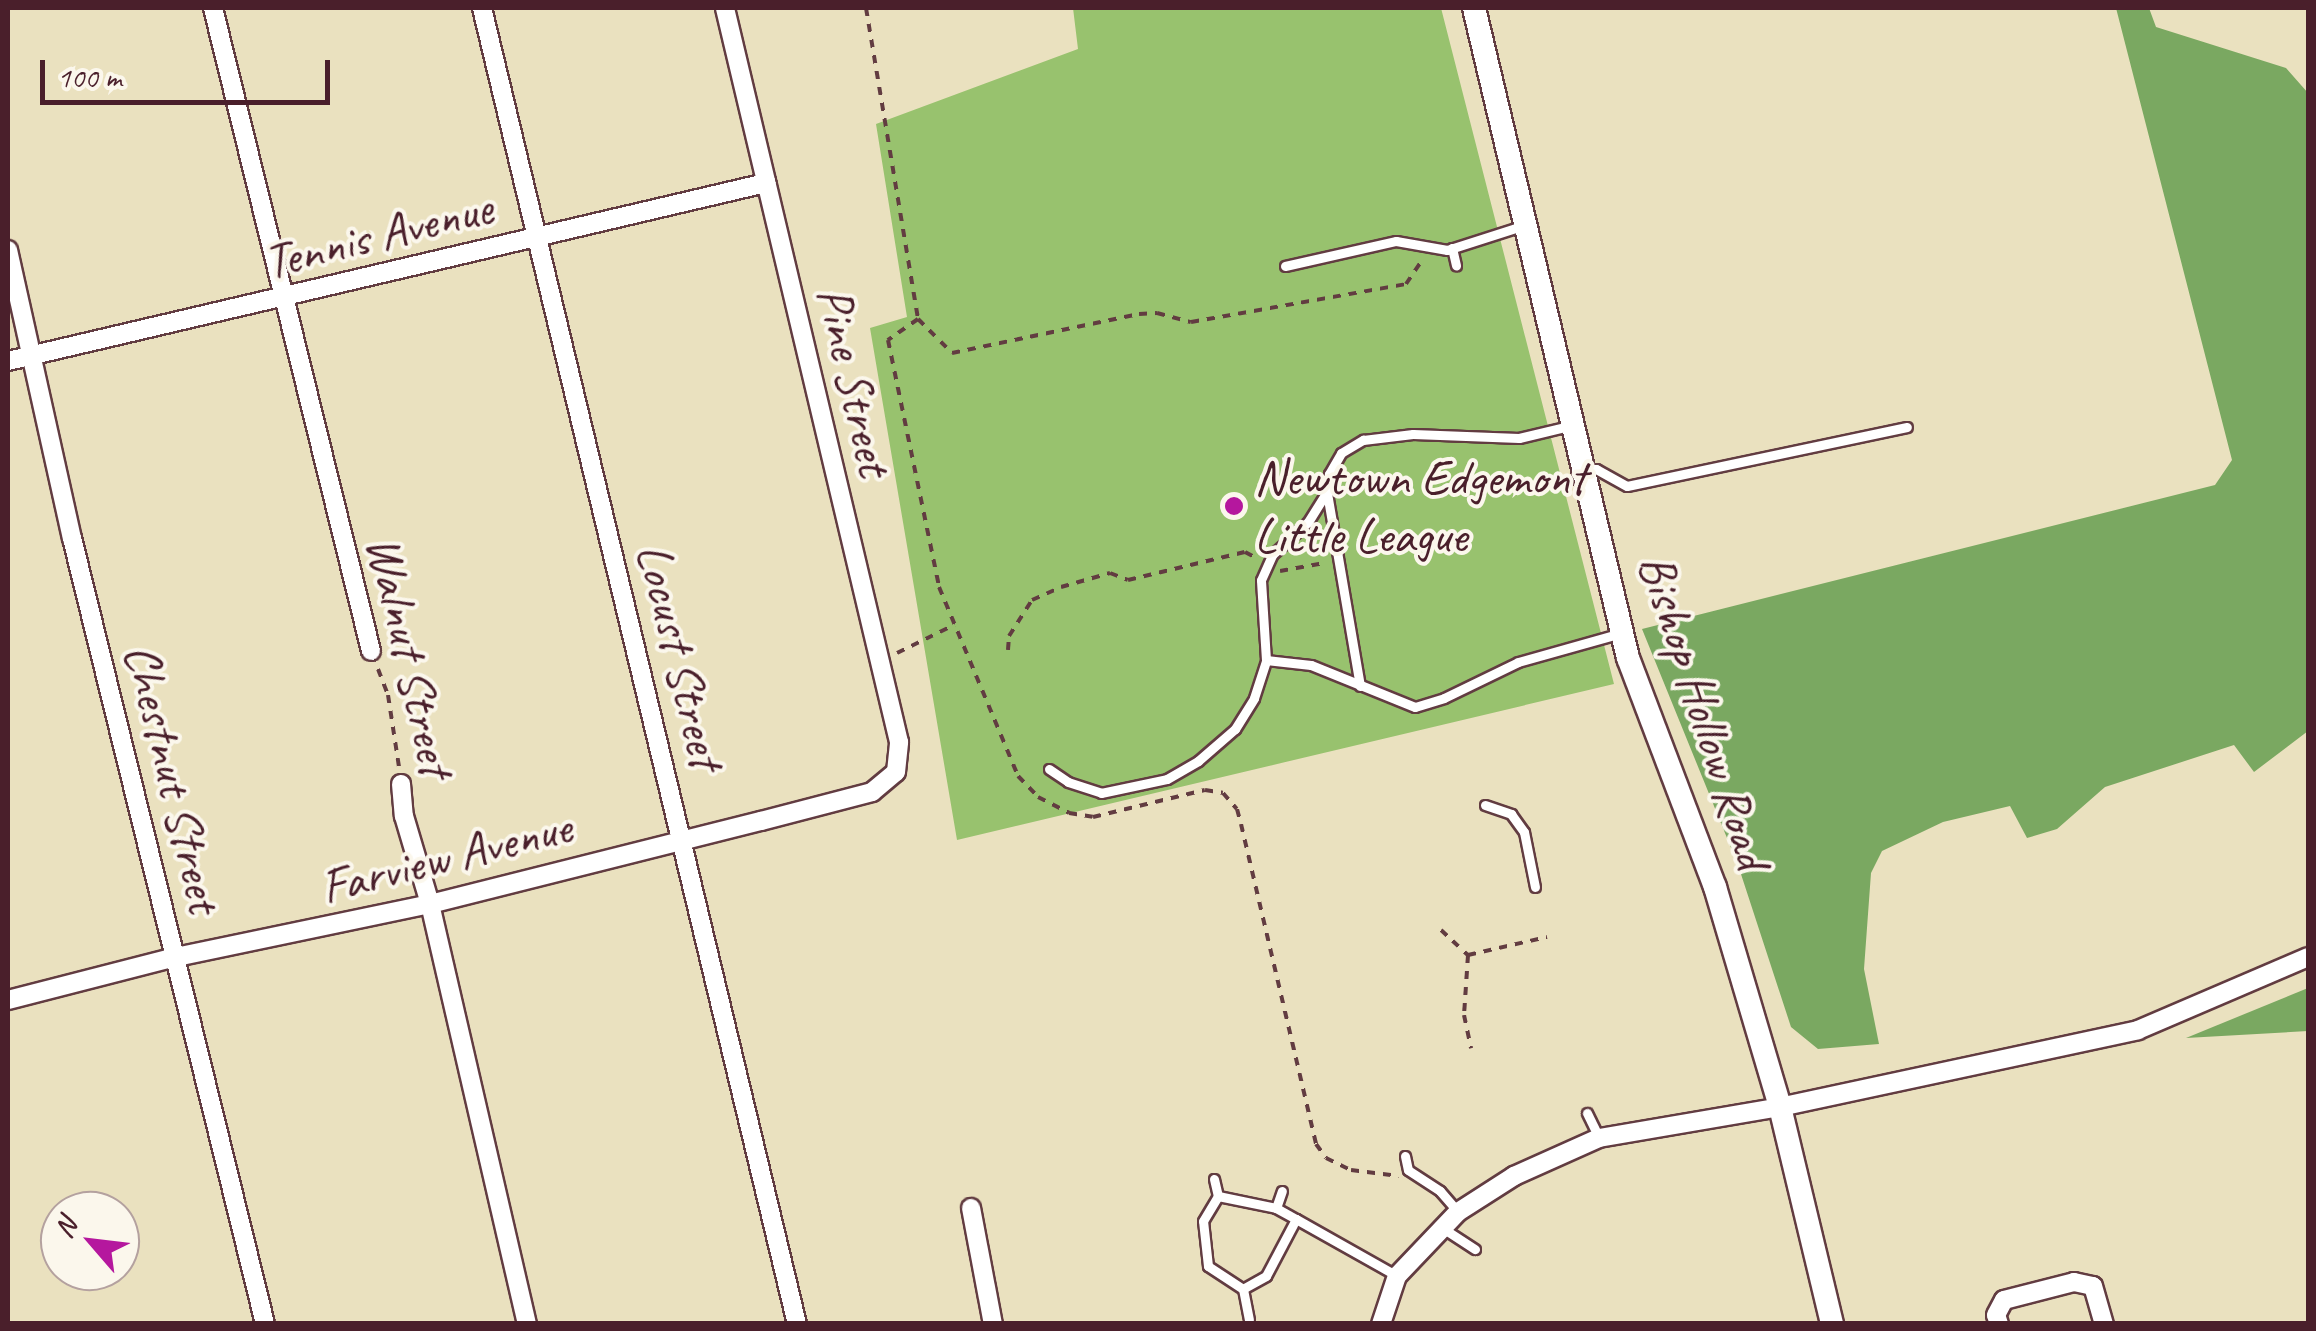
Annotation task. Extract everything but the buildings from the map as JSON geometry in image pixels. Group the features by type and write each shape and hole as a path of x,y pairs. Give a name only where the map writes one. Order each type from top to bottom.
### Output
{"street":[{"name":"Walnut Street","path":"212,8 288,299 372,650"},
{"name":"Locust Street","path":"482,8 534,238 684,838 798,1324"},
{"name":"Pine Street","path":"725,8 899,742 896,772"},
{"name":"Bishop Hollow Road","path":"1474,8 1622,633 1715,887 1780,1106 1832,1324"},
{"name":"Tennis Avenue","path":"8,361 288,299 766,184"},
{"name":"Chestnut Street","path":"8,250 72,538 266,1324"},
{"name":"Farview Avenue","path":"8,1000 176,958 430,904 872,792 896,772"},
{"name":"Walnut Street","path":"401,784 404,816 430,904 526,1324"},
{"path":"1381,1324 1398,1276 1458,1212 1514,1176 1599,1138 1780,1106 2138,1030 2308,957"},
{"path":"970,1208 993,1324"},
{"path":"1999,1324 1996,1315 2004,1300 2074,1282 2094,1286 2104,1324"}],"lane":[{"path":"1285,266 1395,236 1432,247 1452,248 1527,225"},
{"path":"1452,248 1456,266"},
{"path":"1360,686 1327,492 1329,474 1340,453 1363,440 1413,434 1519,438 1574,424"},
{"path":"1584,468 1596,469 1627,486 1907,427"},
{"path":"1048,769 1068,782 1101,793 1167,779 1198,761 1236,728 1254,698 1266,660 1261,580 1268,564 1308,522 1327,492"},
{"path":"1266,660 1311,665 1415,707 1444,698 1518,662 1622,633"},
{"path":"1485,805 1511,814 1524,832 1535,887"},
{"path":"1587,1112 1599,1138"},
{"path":"1405,1156 1408,1170 1440,1190 1458,1212"},
{"path":"1214,1178 1218,1196 1203,1221 1208,1266 1244,1289 1248,1319"},
{"path":"1276,1208 1282,1191"},
{"path":"1218,1196 1276,1208 1398,1276"},
{"path":"1244,1289 1266,1276 1296,1218"},
{"path":"1443,1228 1475,1249"}],"path":[{"path":"866,8 918,319 952,353 1140,314 1157,313 1191,322 1406,284 1432,247"},
{"path":"1008,650 1009,636 1032,600 1110,573 1128,580 1244,552 1280,571 1339,560"},
{"path":"878,658 906,651 954,625"},
{"name":"Walnut Street","path":"372,650 388,696 401,784"},
{"path":"1441,930 1468,955"},
{"path":"1468,955 1546,937"},
{"path":"1468,955 1464,1016 1472,1048"}],"green space":[{"name":"Newtown Edgemont Little League","path":"1073,8 1441,8 1614,684 957,840 870,328 907,317 876,124 1078,49"},
{"path":"2116,8 2149,8 2156,27 2286,68 2308,93 2308,731 2254,772 2234,745 2105,787 2057,829 2027,838 2010,806 1943,822 1882,851 1871,873 1864,969 1879,1044 1818,1049 1791,1027 1738,865 1642,629 2215,485 2232,460"},
{"path":"2308,988 2308,1031 2186,1038"}],"place":[{"name":"Newtown Edgemont Little League","path":"1234,506"}]}
